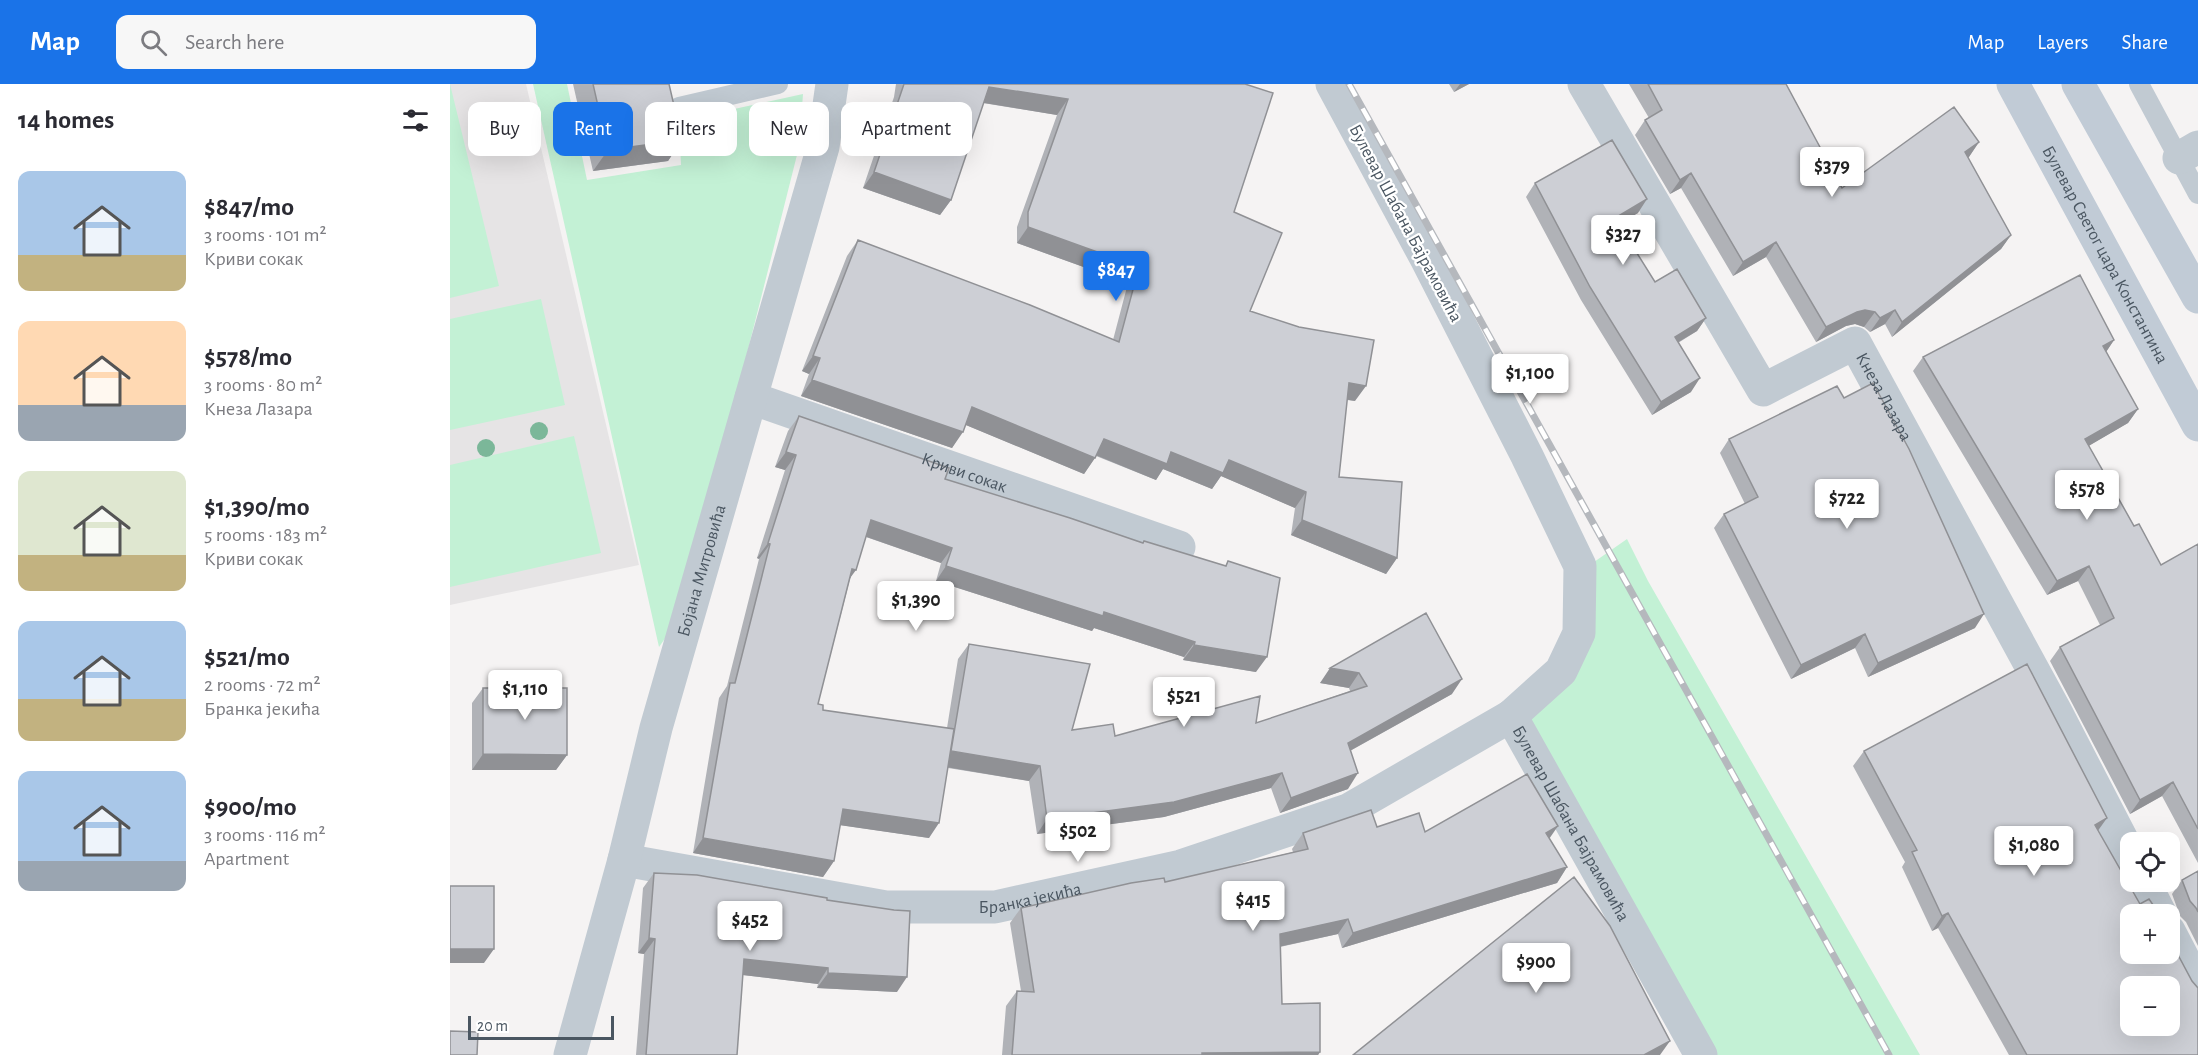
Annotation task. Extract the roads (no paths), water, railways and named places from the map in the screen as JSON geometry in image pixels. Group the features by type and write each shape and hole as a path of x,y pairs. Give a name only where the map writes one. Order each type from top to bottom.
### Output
{"main road":[{"name":"Булевар Светог цара Константина","path":"2013,84 2198,425"},
{"path":"2078,84 2198,297"}],"street":[{"name":"Бојана Митровића","path":"570,1055 624,860 656,728 823,147 832,84"},
{"name":"Булевар Шабана Бајрамовића","path":"1332,84 1427,260 1580,566 1579,633 1561,671 1511,716 1701,1055"},
{"name":"Кнеза Лазара","path":"1584,84 1763,390 1855,343 2056,712 2120,836"},
{"name":"Криви сокак","path":"751,398 1179,547"},
{"name":"Бранка јекића","path":"624,860 886,907 995,907 1181,866 1348,810 1511,716"},
{"path":"2180,952 2198,987"}],"lane":[{"path":"701,102 778,84"},
{"path":"2139,84 2188,152 2198,194"}],"railway":[{"path":"1349,84 1889,1055"}]}
